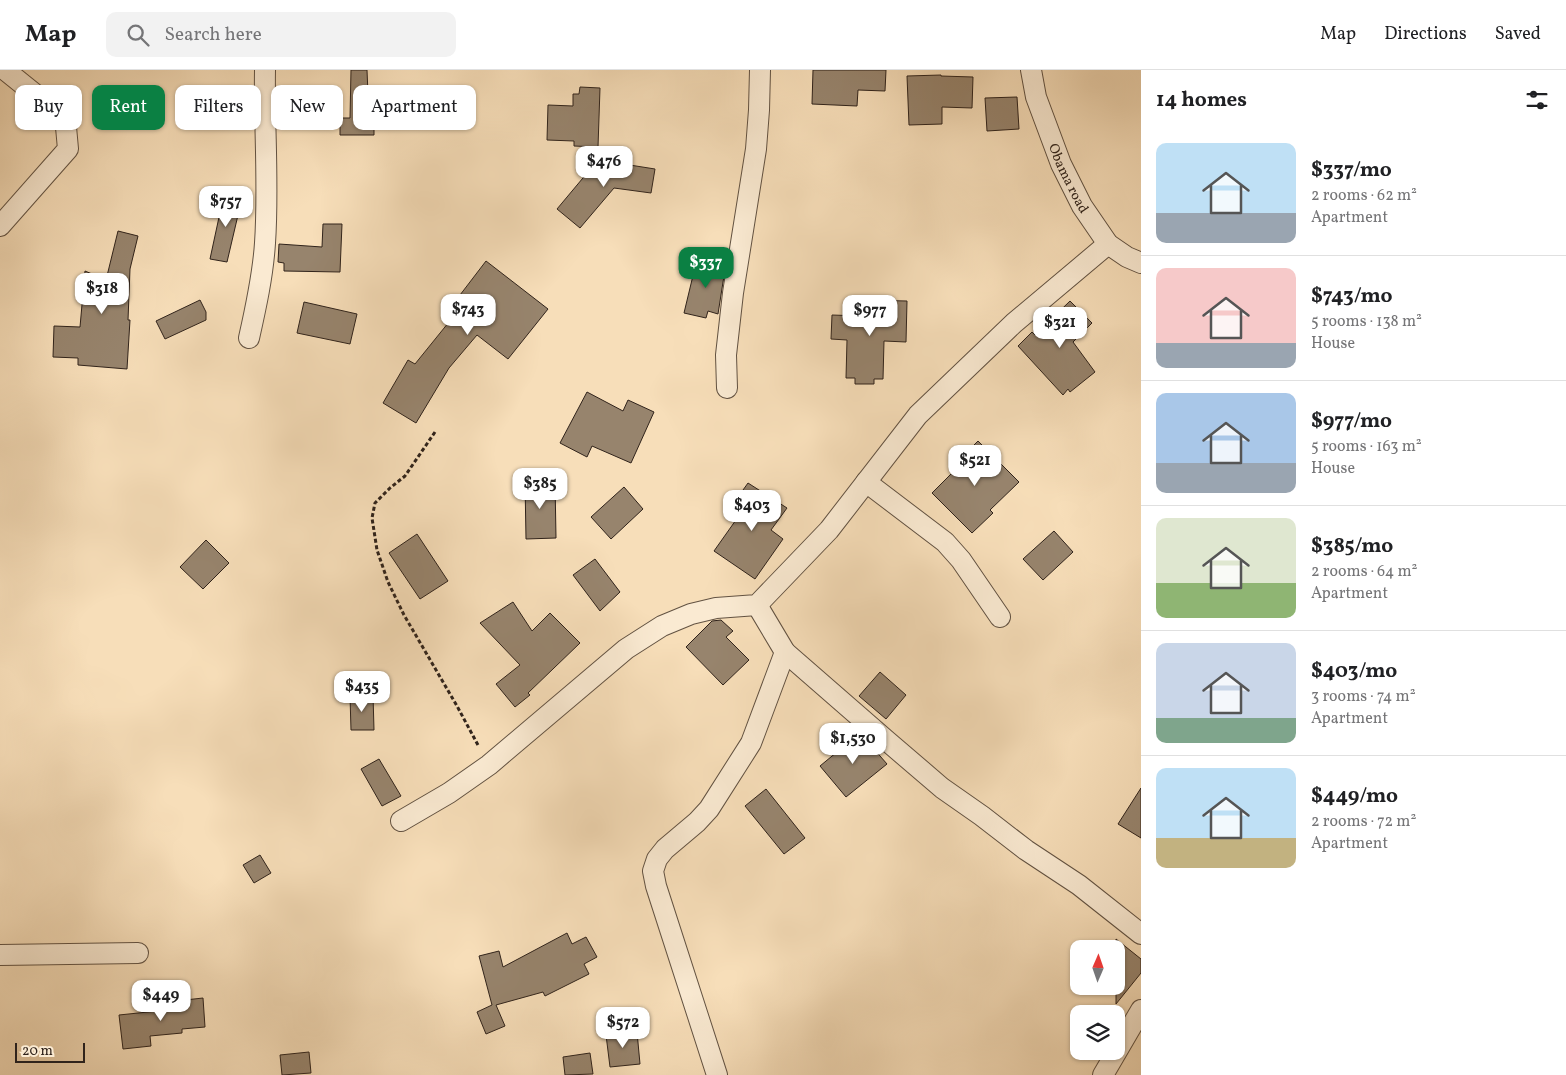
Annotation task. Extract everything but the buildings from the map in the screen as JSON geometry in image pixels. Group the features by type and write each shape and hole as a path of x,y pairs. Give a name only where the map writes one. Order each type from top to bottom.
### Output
{"street":[{"path":"0,226 68,149 66,128 56,111 5,70"},
{"path":"249,338 259,296 265,245 268,186 265,143 265,70"},
{"path":"727,388 726,355 733,293 755,156 760,70"},
{"name":"Obama road","path":"1031,70 1036,98 1061,164 1082,206 1108,244 1127,257 1141,263"},
{"path":"401,821 449,793 488,765 626,649 662,626 691,614 716,608 757,605 829,530 918,414 1014,323 1108,244"},
{"path":"866,482 945,542 962,560 1000,617"},
{"path":"757,605 785,652 942,788 1026,850 1079,885 1141,934"},
{"path":"717,1075 656,886 653,871 657,859 665,849 698,822 709,809 751,743 785,652"},
{"path":"0,955 138,953"},
{"path":"1103,1075 1141,1010"}],"path":[{"path":"435,432 405,476 376,503 372,518 377,550 388,582 404,615 457,706 488,765"}]}
